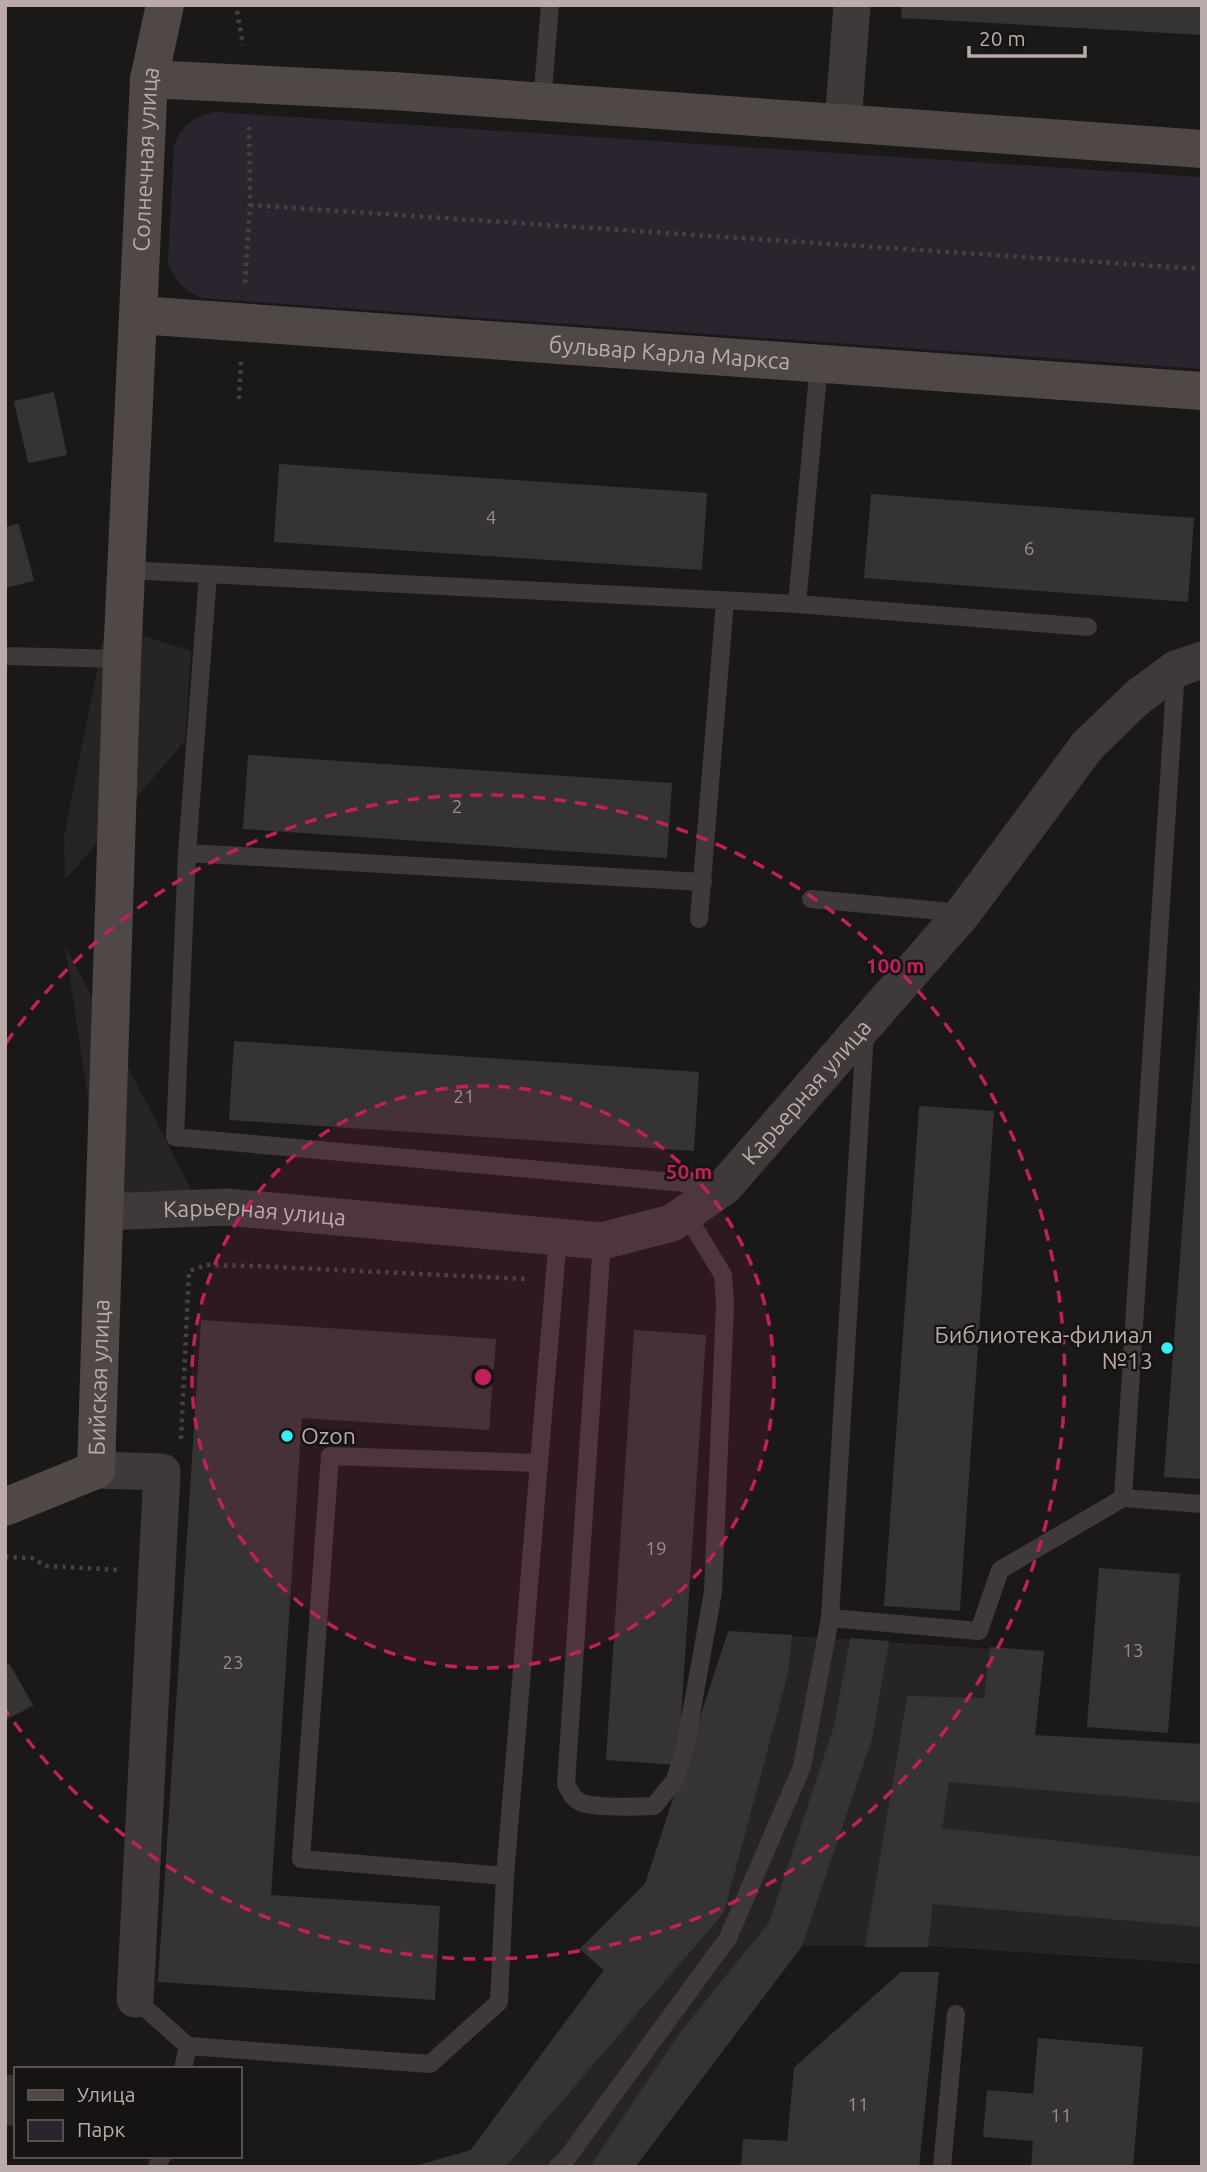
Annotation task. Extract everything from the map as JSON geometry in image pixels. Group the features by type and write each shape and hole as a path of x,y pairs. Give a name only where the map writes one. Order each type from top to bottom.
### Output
{"street":[{"name":"Солнечная улица","path":"126,570 149,79 165,5"},
{"path":"842,123 852,5"},
{"path":"149,79 542,102 1202,149"},
{"name":"бульвар Карла Маркса","path":"139,315 1202,391"},
{"name":"Бийская улица","path":"126,570 96,1470 162,1472 135,1999"},
{"name":"Карьерная улица","path":"105,1212 227,1207 602,1241 671,1223 725,1186 962,913 1088,745 1138,697 1189,665"},
{"path":"5,1507 96,1470"}],"lane":[{"path":"542,102 550,5"},
{"path":"797,604 819,364"},
{"path":"126,570 797,604 1088,627"},
{"path":"208,575 187,853 175,1137 725,1186"},
{"path":"699,919 725,601"},
{"path":"5,656 122,659"},
{"path":"1123,1498 1189,665"},
{"path":"187,853 703,882"},
{"path":"811,899 962,913"},
{"path":"557,2167 564,2162 728,1938 802,1767 830,1618 865,1025"},
{"path":"602,1241 566,1784 572,1796 582,1803 642,1807 653,1806 663,1798 679,1770 713,1592 725,1305 723,1275 686,1214"},
{"path":"135,1999 188,2046 430,2064 499,2002 505,1876 558,1237"},
{"path":"505,1876 301,1859 330,1456 539,1463"},
{"path":"830,1618 978,1631 1000,1570 1123,1498 1202,1504"},
{"path":"942,2167 956,2014"},
{"path":"183,2067 188,2046"}],"path":[{"path":"237,11 248,83 250,205 239,399"},
{"path":"250,205 1202,269"},
{"path":"181,1447 189,1271 207,1265 554,1280"},
{"path":"5,1557 32,1558 46,1566 157,1572"}],"shaded area":[{"path":"106,624 191,651 185,741 65,880 64,837"},
{"path":"65,945 193,1193 105,1212"},
{"path":"729,1632 1043,1652 1034,1736 1202,1745 1202,1964 927,1946 801,1946 634,2167 415,2167 471,2150 605,1970 581,1949 646,1884"}],"green space":[{"path":"215,112 1202,177 1202,369 201,298 181,284 168,264 174,145 189,122"}],"building":[{"path":"903,5 1202,5 1202,34 902,17"},
{"path":"53,393 66,454 29,462 15,402"},
{"path":"280,465 706,494 701,569 275,541"},
{"path":"872,495 1193,519 1187,601 865,577"},
{"path":"18,525 33,580 5,587 5,528"},
{"path":"249,756 671,784 666,857 244,828"},
{"path":"1202,972 1202,1478 1165,1476"},
{"path":"235,1042 698,1073 693,1150 230,1119"},
{"path":"920,1107 993,1112 959,1610 885,1605"},
{"path":"202,1321 495,1340 488,1429 301,1417 270,1896 439,1907 434,1999 159,1981"},
{"path":"635,1331 705,1336 677,1764 607,1759"},
{"path":"1100,1569 1179,1575 1167,1732 1088,1726"},
{"path":"729,1632 791,1636 787,1673 723,1912 504,2167 415,2167 471,2151 605,1970 581,1949 646,1884"},
{"path":"851,1639 888,1642 871,1739 801,1946 634,2167 591,2167 680,2034 770,1923 835,1726"},
{"path":"991,1648 1043,1652 1034,1736 1202,1745 1202,1802 948,1781 941,1829 1202,1858 1202,1926 932,1903 927,1946 866,1946 908,1697 985,1699"},
{"path":"9,1665 32,1705 5,1719 5,1667"},
{"path":"901,1973 938,1973 918,2167 742,2167 744,2140 788,2142 795,2068"},
{"path":"1039,2039 1142,2048 1132,2167 1032,2167 1034,2140 984,2136 988,2091 1034,2095"},
{"path":"5,2076 14,2076 14,2125 5,2124"}],"place":[{"name":"Библиотека-филиал №13","path":"1167,1348"},
{"name":"Ozon","path":"287,1436"}]}
